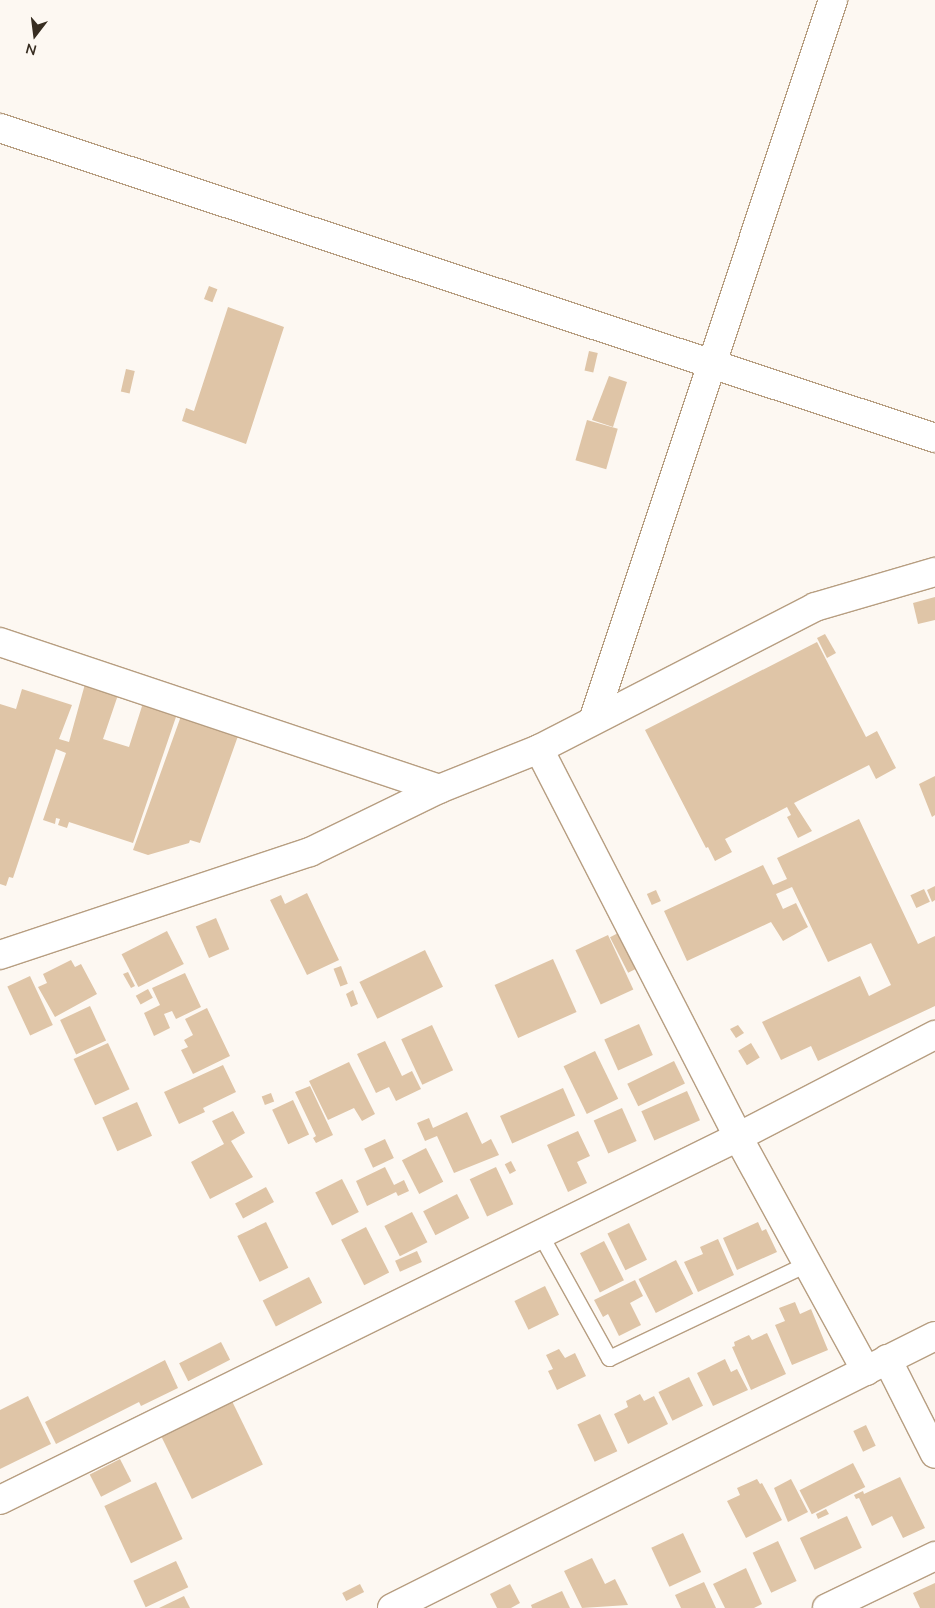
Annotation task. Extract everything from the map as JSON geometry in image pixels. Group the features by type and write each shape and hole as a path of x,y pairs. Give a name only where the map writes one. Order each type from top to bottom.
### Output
{"street":[{"path":"594,718 833,0"},
{"path":"0,128 935,438"},
{"path":"0,955 310,852 439,789 539,749 594,718 815,607 935,572"},
{"path":"0,642 439,789"},
{"path":"539,749 738,1137 808,1263 935,1454"},
{"path":"0,1500 738,1137 935,1035"},
{"path":"392,1608 935,1336"},
{"path":"827,1608 935,1556"}],"lane":[{"path":"540,1234 609,1358 808,1263"}],"building":[{"path":"209,286 217,289 212,302 204,299"},
{"path":"228,307 284,327 246,444 182,421 186,408 194,411"},
{"path":"589,351 598,353 593,373 585,370"},
{"path":"126,369 135,371 130,393 121,391"},
{"path":"609,376 627,382 613,427 592,420"},
{"path":"587,420 618,429 606,469 575,460"},
{"path":"935,597 935,620 918,624 913,603"},
{"path":"825,634 836,653 827,658 817,638"},
{"path":"817,642 866,737 877,731 896,768 876,779 869,765 794,803 812,831 798,838 787,817 791,815 787,807 725,839 732,852 715,861 708,847 706,848 645,730"},
{"path":"85,684 118,695 103,739 129,747 143,703 177,714 133,843 69,822 67,828 58,825 60,819 56,818 55,824 43,820 66,753 56,749 13,878 9,877 6,886 0,884 0,704 16,709 22,689 72,705 59,739 69,742"},
{"path":"181,716 238,736 200,843 190,840 189,843 148,855 133,850"},
{"path":"935,776 935,815 932,817 919,784"},
{"path":"859,819 918,944 935,936 935,1006 818,1061 811,1046 781,1060 762,1022 860,976 869,996 891,985 871,943 828,962 792,887 776,894 783,909 796,903 808,927 783,941 771,922 687,961 664,911 763,865 773,885 787,879 777,858"},
{"path":"935,886 935,900 932,902 927,890"},
{"path":"924,889 930,902 916,908 910,895"},
{"path":"656,890 661,901 652,905 647,894"},
{"path":"307,893 339,960 307,975 270,900 281,895 285,904"},
{"path":"216,918 229,949 209,958 196,927"},
{"path":"626,929 644,965 628,973 610,937"},
{"path":"167,931 184,964 138,987 122,954"},
{"path":"608,935 633,989 601,1005 575,950"},
{"path":"425,950 443,987 377,1019 359,982"},
{"path":"553,959 577,1012 518,1038 495,985"},
{"path":"71,960 75,967 81,964 97,994 55,1017 38,987 47,983 43,974"},
{"path":"341,966 348,984 340,987 334,969"},
{"path":"128,972 135,986 131,988 123,974"},
{"path":"185,973 201,1007 176,1019 172,1011 164,1014 170,1028 154,1036 144,1013 160,1005 152,988"},
{"path":"30,976 53,1025 30,1036 7,987"},
{"path":"148,989 153,998 141,1005 136,996"},
{"path":"353,990 358,1004 351,1007 346,994"},
{"path":"90,1006 106,1040 76,1054 60,1020"},
{"path":"207,1008 230,1056 193,1074 181,1050 188,1047 184,1040 193,1035 185,1019"},
{"path":"639,1024 653,1055 618,1071 604,1039"},
{"path":"432,1025 453,1070 422,1085 401,1039"},
{"path":"738,1025 744,1033 736,1038 730,1029"},
{"path":"385,1041 402,1076 412,1071 421,1089 396,1101 389,1087 376,1093 357,1054"},
{"path":"108,1043 130,1089 95,1105 74,1059"},
{"path":"751,1043 760,1058 747,1065 738,1051"},
{"path":"595,1051 618,1099 587,1114 564,1066"},
{"path":"674,1061 685,1083 638,1106 627,1084"},
{"path":"349,1062 375,1114 362,1121 354,1108 328,1120 309,1081"},
{"path":"223,1065 236,1092 203,1108 205,1112 179,1124 164,1092"},
{"path":"310,1086 333,1135 316,1143 313,1138 316,1136 295,1092"},
{"path":"563,1088 575,1115 512,1143 500,1116"},
{"path":"687,1091 700,1120 654,1141 641,1111"},
{"path":"271,1093 274,1101 265,1105 262,1097"},
{"path":"293,1100 309,1134 288,1144 272,1110"},
{"path":"137,1102 152,1136 117,1151 102,1117"},
{"path":"622,1108 637,1141 608,1153 594,1121"},
{"path":"233,1111 245,1133 231,1141 253,1177 210,1199 191,1162 224,1144 212,1121"},
{"path":"467,1112 482,1144 491,1139 499,1155 454,1173 437,1136 425,1141 417,1123 429,1118 433,1128"},
{"path":"578,1131 590,1156 577,1162 587,1183 568,1192 547,1145"},
{"path":"385,1139 394,1158 373,1168 364,1149"},
{"path":"426,1148 443,1182 419,1194 402,1160"},
{"path":"511,1161 516,1171 510,1174 505,1164"},
{"path":"385,1167 394,1185 404,1180 409,1191 398,1196 396,1192 367,1206 356,1181"},
{"path":"496,1167 513,1204 487,1216 470,1179"},
{"path":"342,1179 359,1212 332,1226 315,1193"},
{"path":"266,1187 274,1202 243,1218 235,1203"},
{"path":"457,1194 469,1218 435,1235 423,1211"},
{"path":"412,1212 427,1242 400,1256 384,1226"},
{"path":"266,1222 288,1268 260,1282 237,1236"},
{"path":"758,1222 762,1231 766,1229 777,1252 737,1270 723,1238"},
{"path":"629,1223 647,1260 625,1270 607,1234"},
{"path":"366,1227 389,1272 364,1285 341,1240"},
{"path":"718,1239 734,1275 698,1292 684,1262 703,1254 700,1247"},
{"path":"604,1241 624,1280 600,1292 580,1253"},
{"path":"417,1251 422,1262 400,1272 395,1261"},
{"path":"676,1260 693,1294 656,1313 639,1279"},
{"path":"309,1277 322,1303 276,1326 263,1301"},
{"path":"635,1280 643,1296 630,1303 641,1325 619,1336 608,1314 603,1317 594,1300"},
{"path":"545,1286 559,1315 528,1330 514,1301"},
{"path":"795,1302 800,1314 811,1309 828,1350 792,1365 775,1325 785,1321 779,1308"},
{"path":"767,1333 786,1374 751,1390 732,1347 735,1346 734,1342 749,1335 752,1340"},
{"path":"221,1342 230,1360 188,1381 179,1363"},
{"path":"559,1349 565,1358 575,1353 586,1376 557,1390 548,1371 553,1369 546,1355"},
{"path":"725,1359 731,1372 737,1369 748,1390 713,1406 697,1373"},
{"path":"165,1360 178,1388 141,1406 139,1402 56,1444 45,1422"},
{"path":"689,1377 703,1406 672,1421 658,1392"},
{"path":"640,1394 644,1401 654,1396 668,1424 628,1444 614,1414 628,1407 626,1401"},
{"path":"28,1396 51,1444 0,1469 0,1410"},
{"path":"230,1397 263,1464 192,1499 159,1432"},
{"path":"600,1414 617,1451 595,1462 577,1425"},
{"path":"866,1425 876,1446 863,1452 853,1431"},
{"path":"120,1459 131,1481 101,1497 90,1474"},
{"path":"853,1463 865,1487 812,1514 800,1490"},
{"path":"900,1477 925,1528 903,1538 892,1516 872,1526 859,1498 856,1499 854,1495 863,1491 864,1494"},
{"path":"757,1479 760,1484 762,1483 782,1520 746,1538 727,1501 740,1495 737,1488"},
{"path":"791,1479 808,1512 788,1522 774,1488"},
{"path":"156,1482 183,1539 131,1563 104,1506"},
{"path":"826,1509 829,1514 818,1519 816,1514"},
{"path":"847,1516 862,1548 815,1570 800,1538"},
{"path":"683,1533 701,1572 669,1587 651,1548"},
{"path":"778,1541 797,1581 771,1593 753,1553"},
{"path":"592,1558 605,1584 615,1579 628,1605 582,1608 564,1571"},
{"path":"176,1561 188,1587 146,1607 133,1581"},
{"path":"746,1568 762,1604 754,1608 725,1608 713,1584"},
{"path":"704,1582 716,1608 681,1608 675,1595"},
{"path":"935,1583 935,1608 920,1608 913,1593"},
{"path":"360,1584 364,1592 346,1601 342,1593"},
{"path":"510,1584 520,1603 511,1608 497,1608 490,1594"},
{"path":"562,1591 570,1608 532,1608 531,1605"},
{"path":"184,1596 190,1608 159,1608"}]}
